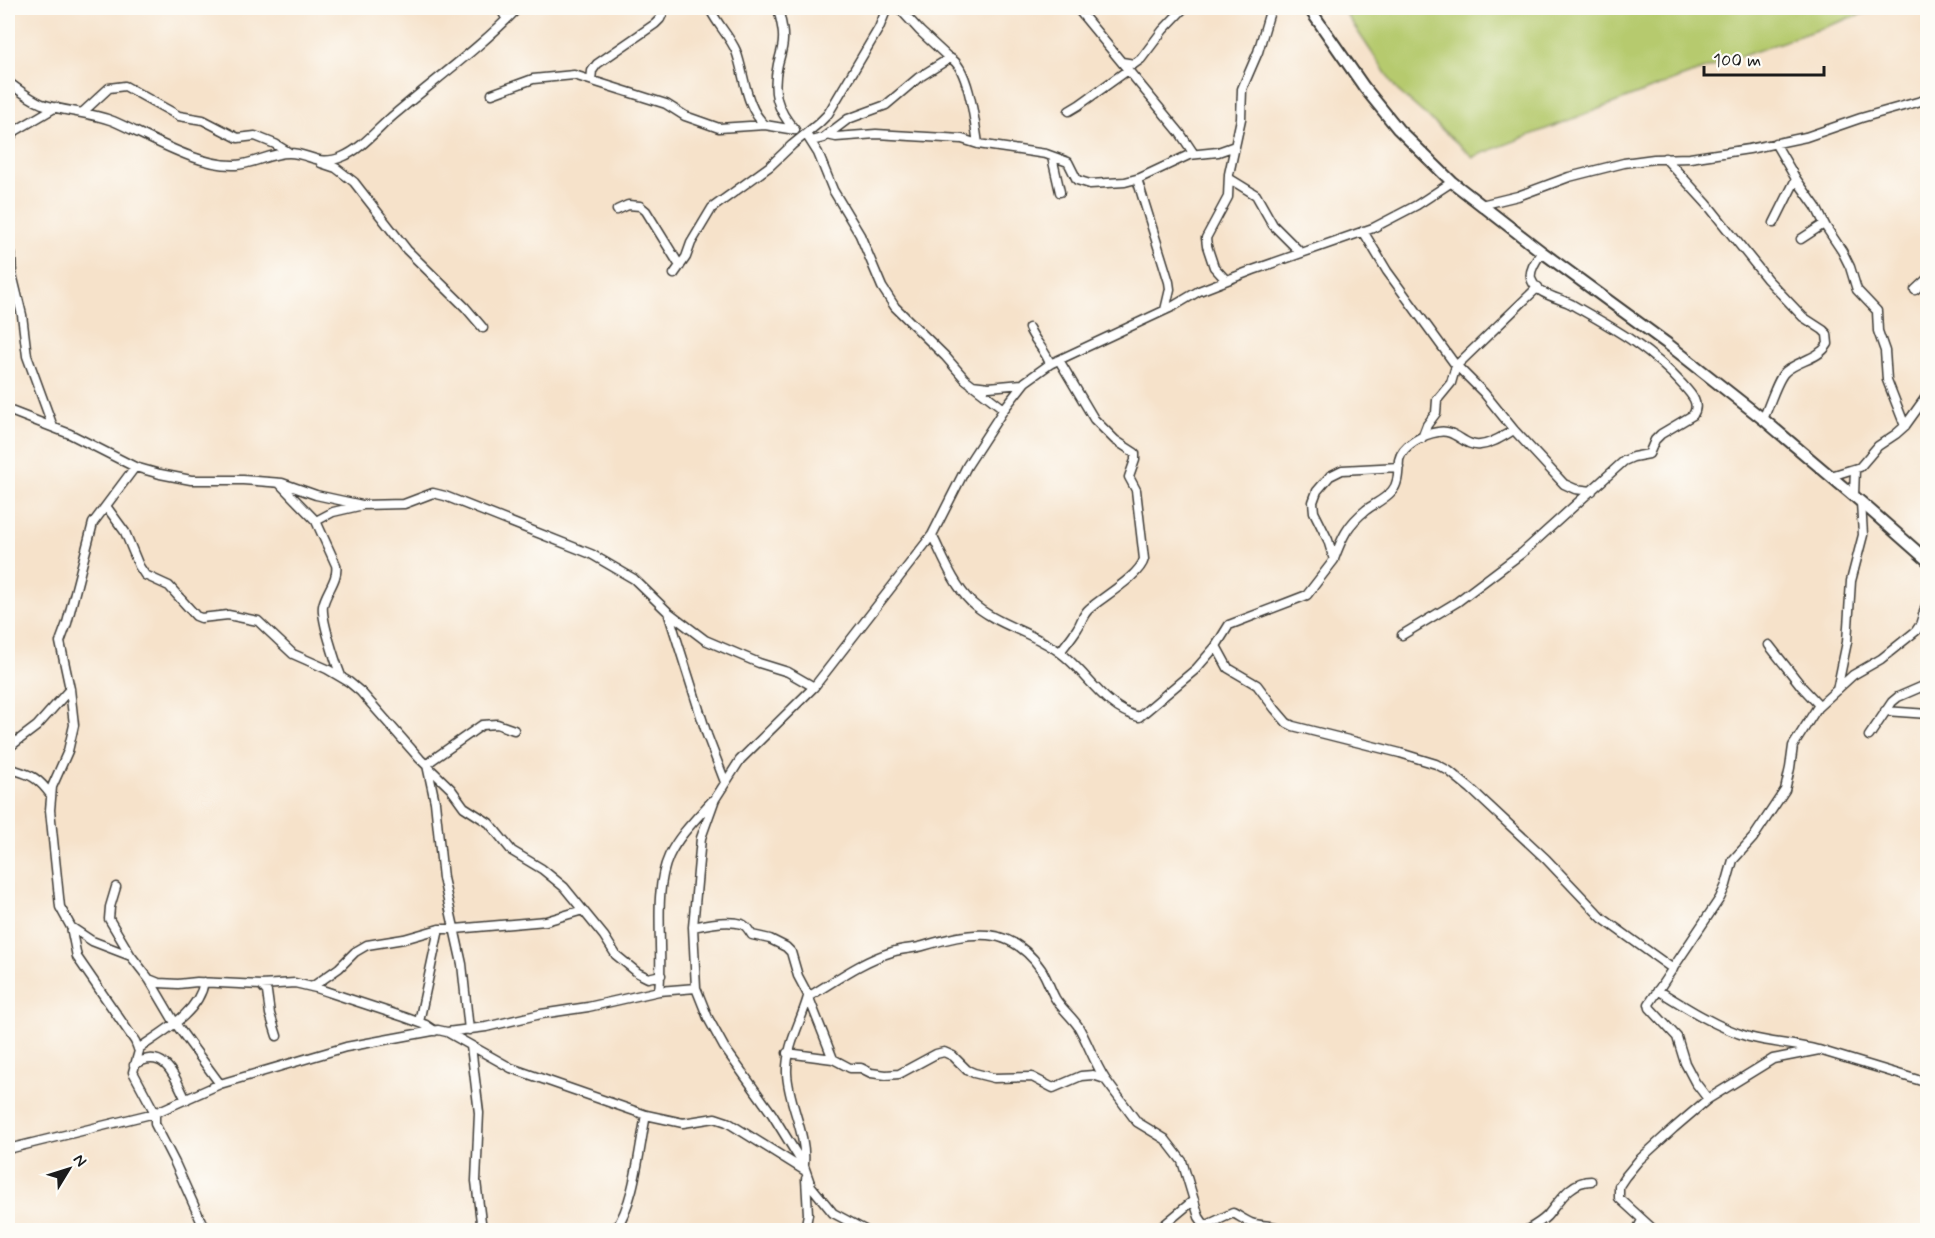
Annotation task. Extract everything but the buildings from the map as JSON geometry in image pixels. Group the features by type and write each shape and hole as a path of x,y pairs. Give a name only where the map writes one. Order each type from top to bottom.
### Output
{"main road":[{"path":"1309,8 1364,87 1398,129 1452,182 1542,252 1669,345 1763,419 1928,561"}],"street":[{"path":"500,8 506,18"},
{"path":"8,82 37,101 107,119 167,147 212,162 238,165 289,153 322,162 344,156 360,146 456,62 484,42 518,8"},
{"path":"591,80 592,71 597,64 655,24 665,8"},
{"path":"778,8 784,39 776,79 780,110 786,120 804,135 818,153 833,190 860,235 875,274 889,299 972,385 1004,409"},
{"path":"674,274 686,258 691,243 712,208 754,179 819,123 835,103 879,28 887,8"},
{"path":"899,8 920,31 957,63 964,78 978,144"},
{"path":"1077,8 1180,133 1194,154"},
{"path":"1069,111 1125,66 1142,59 1153,42 1184,8"},
{"path":"1226,280 1214,267 1206,238 1225,205 1241,119 1242,89 1258,52 1270,8"},
{"path":"711,9 734,48 750,101 765,125"},
{"path":"492,94 533,79 574,75 666,104 685,116 719,128 765,125 821,139 848,118 891,102 918,78 949,58"},
{"path":"83,112 109,88 125,86 179,116 203,120 238,138 255,136 276,144 289,153"},
{"path":"1481,205 1518,196 1569,177 1604,168 1644,160 1690,158 1806,137 1928,99"},
{"path":"8,140 15,131 56,107"},
{"path":"827,135 837,137 876,134 953,138 1040,153 1070,164 1077,180 1083,183 1116,183 1137,179 1194,154 1218,152 1235,146"},
{"path":"1775,143 1816,207 1850,267 1857,290 1877,311 1878,331 1885,351 1889,389 1905,426"},
{"path":"1052,157 1060,192"},
{"path":"1665,158 1707,204 1767,279 1803,317 1819,326 1827,334 1828,344 1821,352 1791,367 1783,374 1763,419"},
{"path":"314,159 336,168 354,182 407,250 483,328"},
{"path":"1137,179 1169,282 1166,310"},
{"path":"1230,179 1256,195 1273,225 1301,253"},
{"path":"1774,223 1796,179"},
{"path":"865,1230 833,1213 811,1186 805,1171 772,1114 724,1047 708,1018 696,988 693,927 702,838 715,799 740,760 814,687 932,535 967,466 1022,384 1055,362 1166,310 1199,291 1373,228 1417,205 1452,182"},
{"path":"617,210 628,205 640,206 646,211 680,266"},
{"path":"1801,239 1824,224"},
{"path":"1362,231 1387,272 1456,366 1484,393 1514,430 1564,484 1575,489 1592,491"},
{"path":"8,245 22,315 27,356 53,427"},
{"path":"1402,635 1457,602 1499,570 1624,461 1633,456 1649,454 1660,434 1693,415 1697,410 1692,395 1664,364 1642,347 1532,283 1530,275 1542,252"},
{"path":"1916,290 1928,278"},
{"path":"1422,438 1426,425 1436,413 1437,400 1451,383 1456,366 1538,287"},
{"path":"8,295 18,302"},
{"path":"1029,328 1036,343 1055,362 1094,419 1114,440 1135,453 1129,477 1136,490 1144,559 1142,566 1086,612 1060,652"},
{"path":"972,385 989,387 1022,384"},
{"path":"1831,476 1855,469 1867,460 1878,446 1905,426 1928,394"},
{"path":"8,410 53,427 135,467 160,474 191,480 278,483 316,495 362,505"},
{"path":"932,535 953,577 972,602 992,618 1029,633 1060,652 1106,698 1136,717 1141,716 1196,669 1216,646 1229,625 1307,595 1334,560 1344,533 1364,512 1392,491 1400,458 1408,446 1439,431 1448,431 1469,444 1477,446 1494,441 1514,430"},
{"path":"135,467 93,524 67,624 60,642 70,689 74,725 51,795 52,842 60,907 71,927 77,957 128,1028 138,1049 133,1072 155,1113 155,1124 205,1230"},
{"path":"1334,560 1328,540 1314,512 1313,502 1317,491 1330,476 1342,470 1399,467"},
{"path":"1837,691 1847,642 1851,581 1863,535 1855,469"},
{"path":"278,483 316,521 337,569 322,608 332,653 341,676"},
{"path":"316,521 333,512 362,505 404,504 433,493 445,496 591,554 634,579 668,612 705,640 788,672 814,687"},
{"path":"106,506 125,532 139,567 146,575 169,586 199,618 228,615 258,621 293,654 341,676 361,692 420,759 451,789 464,807 489,823 512,850 542,869 564,887 625,964 648,978 661,975"},
{"path":"1708,1098 1695,1082 1685,1063 1677,1037 1650,1008 1650,1002 1724,891 1732,860 1753,838 1783,793 1793,746 1802,729 1820,705 1853,675 1881,659 1916,631 1920,626 1928,599"},
{"path":"668,612 707,735 725,782"},
{"path":"1769,645 1802,687 1820,705"},
{"path":"1216,646 1228,668 1257,685 1287,723 1436,765 1459,778 1546,859 1602,918 1673,969"},
{"path":"1869,736 1885,711 1898,697 1928,684"},
{"path":"8,748 37,726 70,689"},
{"path":"1885,711 1928,714"},
{"path":"427,765 482,725 497,724 514,730"},
{"path":"427,765 435,802 444,887 462,964 469,1030"},
{"path":"8,768 39,779 51,795"},
{"path":"659,990 661,975 660,893 663,872 679,838 715,799"},
{"path":"116,887 109,919 175,1023 220,1084"},
{"path":"310,988 367,945 404,939 439,929 546,921 583,910"},
{"path":"693,927 712,923 740,924 746,926 752,935 770,939 786,947 793,956 798,976 833,1059"},
{"path":"71,927 92,941 131,956"},
{"path":"419,1022 439,929"},
{"path":"805,1230 808,1214 805,1171 800,1130 790,1098 787,1053 808,997 864,963 894,951 956,936 991,934 1003,937 1016,945 1042,970 1056,1000 1077,1025 1095,1065 1105,1079 1137,1122 1165,1140 1182,1161 1198,1218 1207,1228 1233,1213 1251,1223 1274,1226 1284,1230"},
{"path":"149,979 159,983 204,982 261,985 295,983 419,1022 435,1031"},
{"path":"138,1049 175,1023 198,1000 204,982"},
{"path":"261,985 267,992 270,1014 277,1035"},
{"path":"8,1149 155,1113 220,1084 346,1047 435,1031 469,1030 659,990 696,988"},
{"path":"1657,991 1683,1006 1750,1037 1804,1046 1928,1083"},
{"path":"447,1032 511,1068 646,1115 683,1123 716,1118 737,1128 805,1171"},
{"path":"471,1046 479,1113 476,1181 482,1230"},
{"path":"1654,1230 1619,1198 1619,1186 1639,1160 1708,1098 1773,1059 1819,1050"},
{"path":"787,1053 833,1059 850,1068 861,1068 871,1073 899,1074 944,1052 953,1056 967,1070 974,1073 994,1078 1028,1076 1053,1089 1081,1076 1093,1075 1105,1079"},
{"path":"134,1065 152,1058 161,1060 173,1074 186,1100"},
{"path":"615,1230 620,1223 632,1190 646,1115"},
{"path":"1527,1230 1542,1220 1576,1184 1591,1181"},
{"path":"1158,1230 1194,1200"},
{"path":"1637,1230 1642,1220"}],"green space":[{"path":"1342,8 1879,8 1677,79 1473,157 1397,90"}]}
